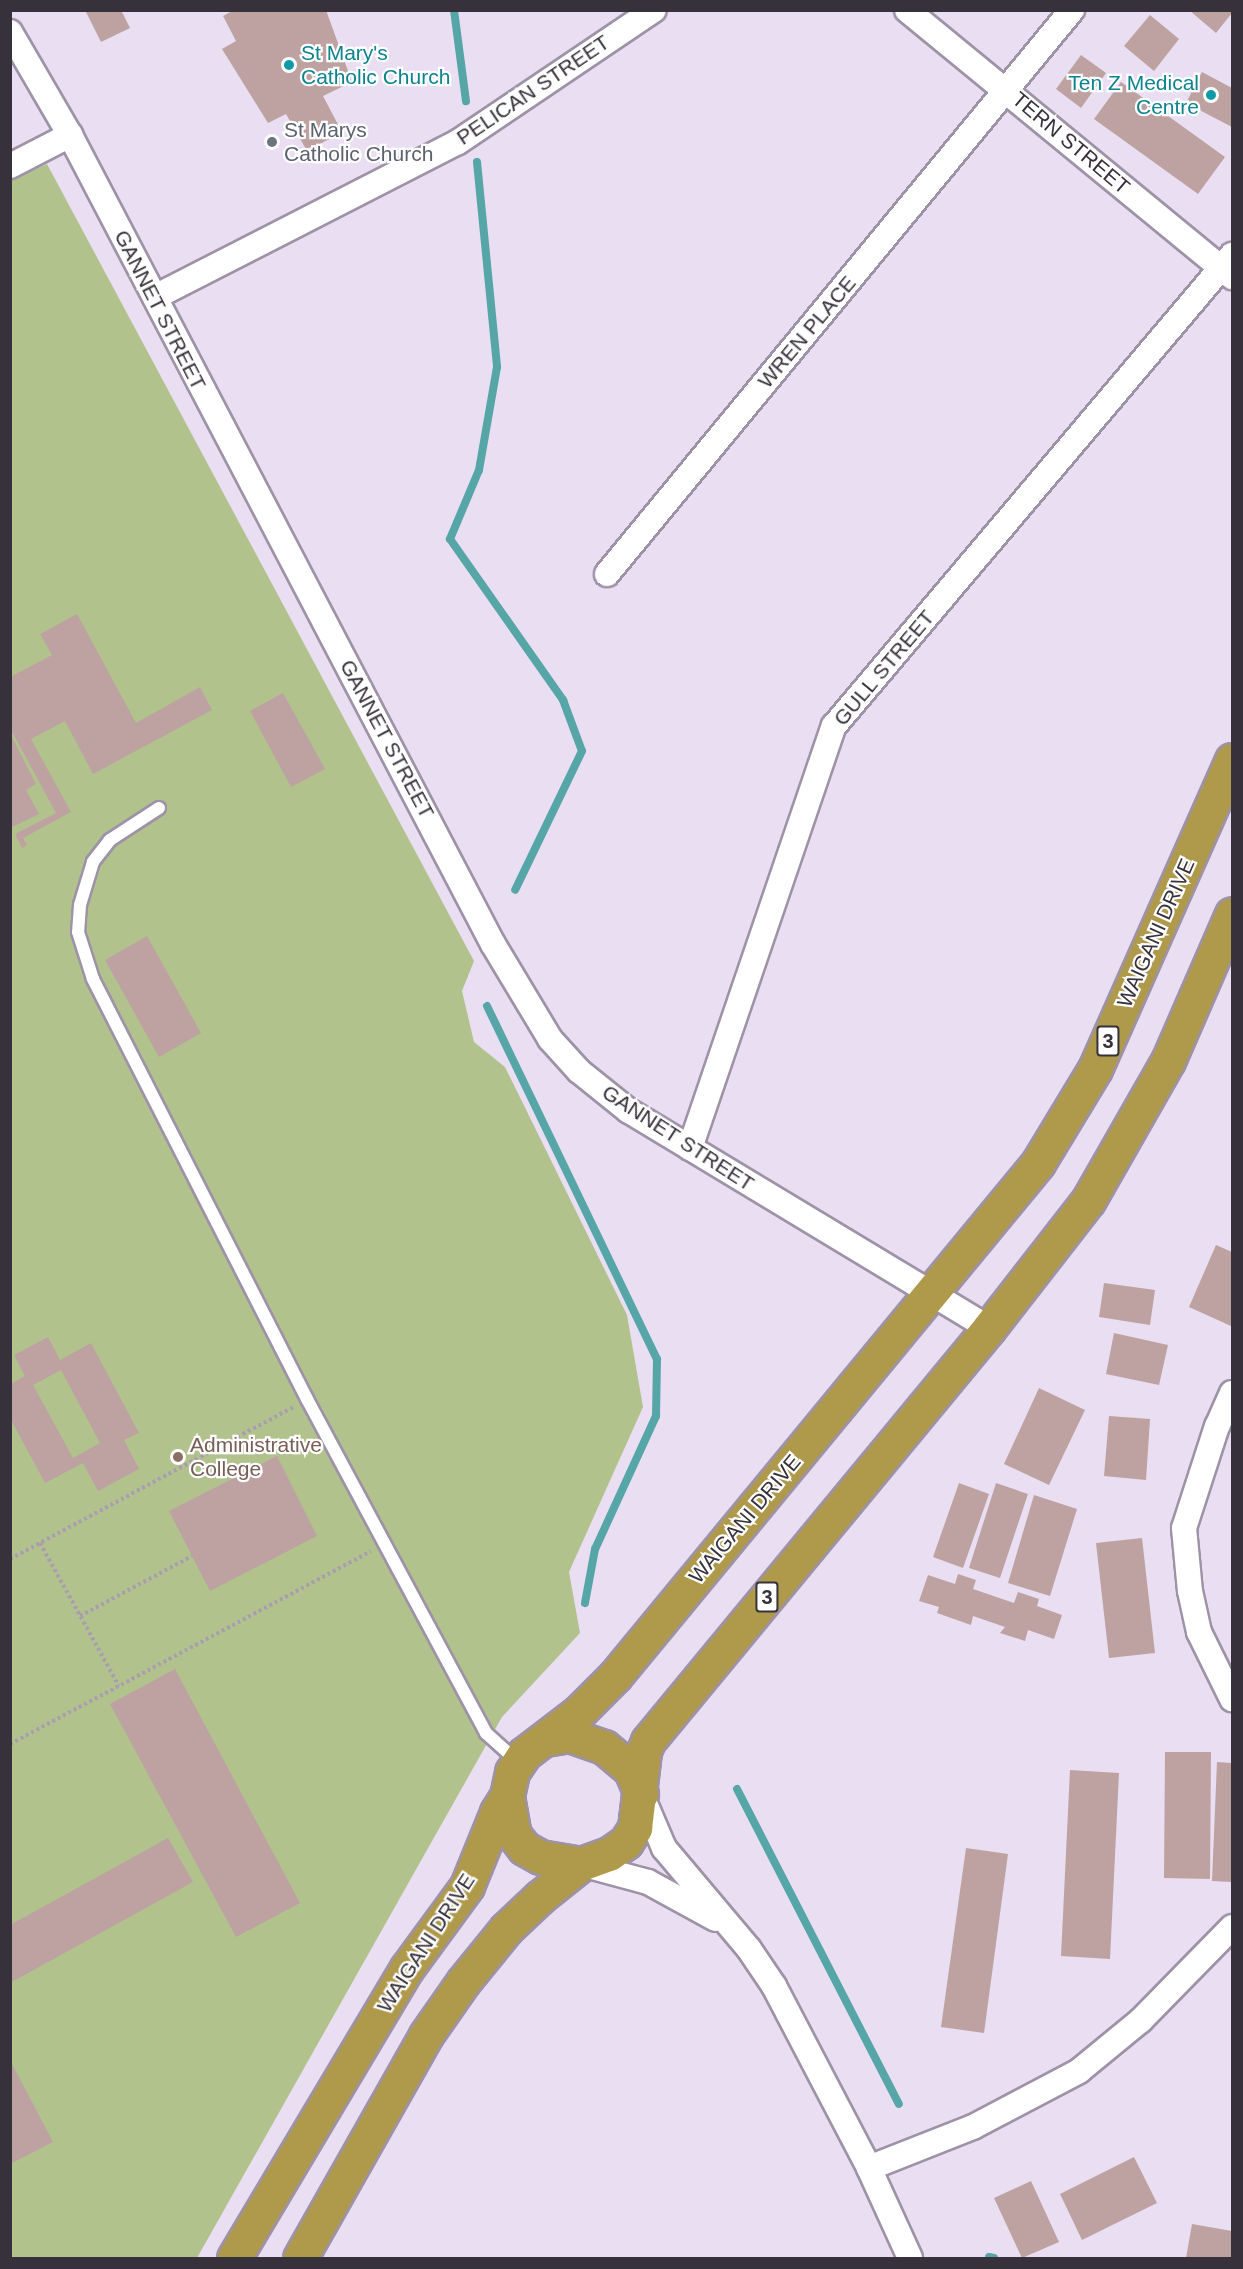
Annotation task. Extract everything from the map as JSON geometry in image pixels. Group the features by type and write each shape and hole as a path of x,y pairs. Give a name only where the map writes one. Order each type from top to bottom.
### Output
{"highway":[{"name":"WAIGANI DRIVE","path":"234,2259 407,1968 467,1886 497,1812 507,1796 512,1772 518,1762 615,1676 1038,1163 1095,1069 1233,760"},
{"name":"3","path":"300,2259 426,2035 463,1982 506,1929 582,1864 609,1854 626,1842 636,1828 644,1750 648,1741 989,1328 1088,1201 1118,1155 1168,1061 1233,914"},
{"path":"545,1739 569,1735 604,1747 631,1770 641,1794"},
{"path":"507,1796 514,1835 524,1848 540,1857 582,1864"}],"street":[{"name":"PELICAN STREET","path":"155,297 458,142 654,10"},
{"name":"TERN STREET","path":"907,10 1229,267"},
{"name":"WREN PLACE","path":"607,574 1072,10"},
{"name":"GANNET STREET","path":"10,32 70,135 493,944 539,1024 579,1071 629,1111 989,1328"},
{"path":"10,166 70,135"},
{"name":"GULL STREET","path":"690,1148 834,726 1229,267"},
{"path":"1233,1393 1214,1436 1184,1528 1190,1591 1199,1632 1233,1699"},
{"path":"641,1794 664,1848 731,1927 774,1986 869,2168 910,2259"},
{"path":"582,1864 648,1882 731,1927"},
{"path":"869,2168 973,2127 1079,2071 1141,2020 1233,1927"}],"lane":[{"path":"159,808 110,840 93,862 80,905 78,932 114,1026 307,1399 486,1733 518,1762"}],"path":[{"path":"10,1559 307,1399"},
{"path":"40,1543 119,1686"},
{"path":"10,1744 385,1544"},
{"path":"80,1616 192,1556"}],"green space":[{"path":"47,164 474,961 462,991 474,1042 505,1067 627,1315 643,1407 569,1572 580,1633 502,1717 197,2258 11,2258 10,180"}],"building":[{"path":"85,10 121,10 130,28 101,42"},
{"name":"St Mary's Catholic Church","path":"234,10 326,10 352,82 323,96 342,132 307,151 286,114 268,123 222,49 236,41 223,16"},
{"path":"1189,10 1232,10 1232,13 1216,33"},
{"path":"1150,15 1179,39 1154,71 1124,46"},
{"path":"1081,55 1106,73 1081,108 1056,89"},
{"name":"Ten Z Medical Centre","path":"1202,72 1232,88 1232,127 1186,103"},
{"path":"1121,82 1225,157 1198,194 1094,119"},
{"path":"77,614 136,723 200,687 212,710 93,774 65,721 31,739 71,812 23,838 27,845 22,848 15,834 56,813 10,728 10,677 52,655 40,634"},
{"path":"283,693 325,769 291,787 250,711"},
{"path":"10,733 36,784 26,790 39,814 10,828"},
{"path":"147,936 201,1033 159,1057 105,960"},
{"path":"1216,1245 1232,1252 1231,1326 1189,1307"},
{"path":"1104,1283 1155,1290 1150,1325 1099,1317"},
{"path":"1114,1333 1168,1345 1159,1385 1106,1374"},
{"path":"48,1337 60,1360 91,1343 139,1433 124,1440 139,1469 98,1491 83,1463 45,1483 10,1418 10,1384 25,1376 14,1355","holes":["61,1370 100,1443 73,1458 33,1385"]},
{"path":"1039,1388 1085,1410 1049,1485 1004,1464"},
{"path":"1109,1416 1150,1419 1146,1480 1104,1476"},
{"path":"277,1456 317,1536 210,1591 169,1511"},
{"path":"959,1483 989,1494 963,1568 933,1557"},
{"path":"996,1483 1028,1494 1000,1578 969,1568"},
{"path":"1034,1495 1077,1509 1050,1596 1008,1583"},
{"path":"1142,1538 1155,1653 1109,1658 1096,1543"},
{"path":"958,1574 976,1580 973,1589 1014,1603 1018,1592 1039,1599 1037,1606 1062,1615 1054,1639 1028,1630 1025,1641 1000,1633 1005,1627 973,1616 971,1625 937,1613 939,1607 919,1601 928,1575 955,1584"},
{"path":"175,1669 300,1903 236,1937 110,1704"},
{"path":"1165,1752 1211,1752 1210,1879 1164,1878"},
{"path":"1217,1762 1232,1763 1232,1882 1212,1881"},
{"path":"1070,1770 1119,1773 1110,1959 1061,1956"},
{"path":"168,1838 193,1882 10,1983 10,1925"},
{"path":"966,1848 1008,1854 984,2033 941,2027"},
{"path":"10,2060 53,2142 10,2164"},
{"path":"1134,2157 1157,2203 1082,2240 1060,2194"},
{"path":"1031,2181 1059,2242 1022,2258 994,2198"},
{"path":"1192,2224 1232,2231 1232,2258 1186,2258"}],"waterway":[{"path":"454,10 466,101"},
{"path":"477,162 497,367 479,470 450,539 563,700 582,751 515,890"},
{"path":"487,1006 657,1359 656,1416 595,1549 585,1603"},
{"path":"737,1789 899,2104"},
{"path":"989,2257 994,2258"}],"place":[{"name":"St Mary's Catholic Church","path":"289,65"},
{"name":"Ten Z Medical Centre","path":"1211,95"},
{"name":"St Marys Catholic Church","path":"272,142"},
{"name":"Administrative College","path":"178,1457"}]}
